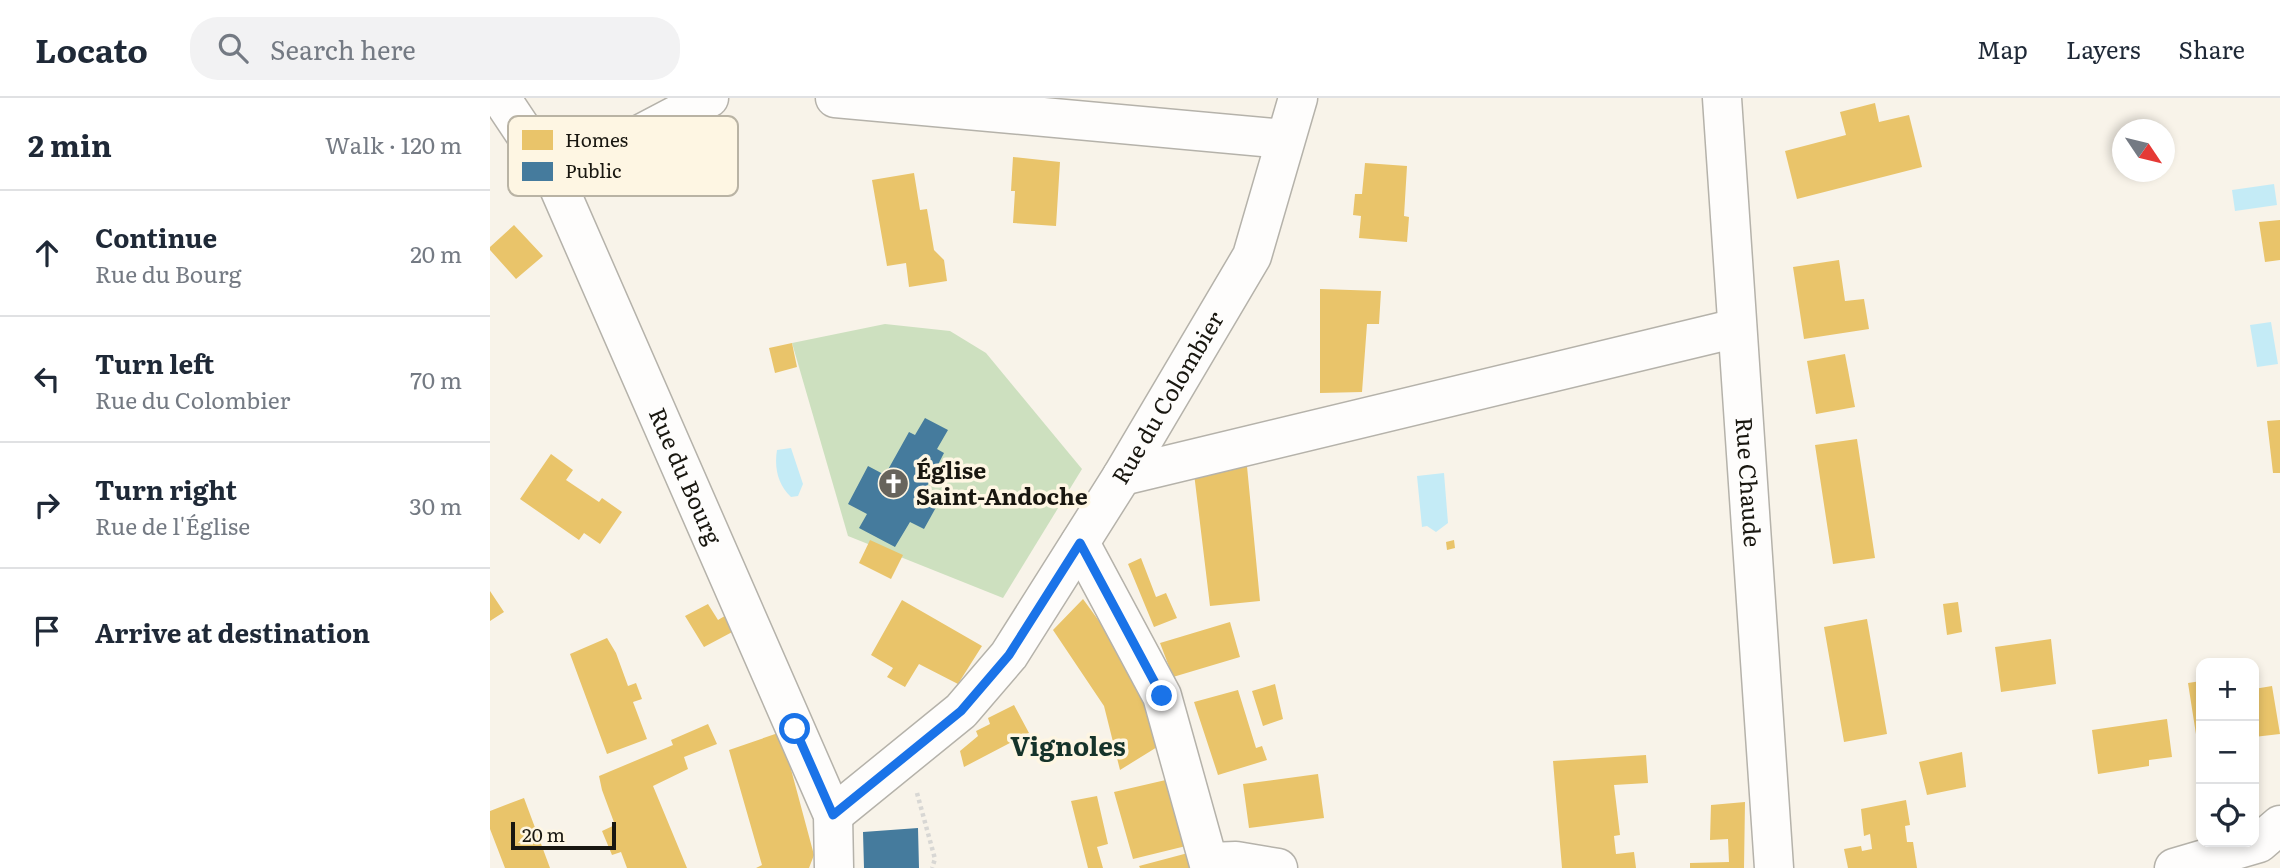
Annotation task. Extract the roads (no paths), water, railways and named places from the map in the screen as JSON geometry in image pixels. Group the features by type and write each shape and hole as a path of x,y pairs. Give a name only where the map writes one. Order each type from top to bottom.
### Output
{"street":[{"name":"Rue du Bourg","path":"501,98 513,116"},
{"path":"675,116 709,98"},
{"path":"835,98 1285,139"},
{"name":"Rue du Colombier","path":"833,815 961,711 1009,655 1122,476 1252,256 1298,98"},
{"name":"Rue Chaude","path":"1722,98 1774,868"},
{"name":"Rue du Bourg","path":"562,196 833,815 834,868"},
{"path":"1122,476 1738,328"},
{"path":"1080,543 1162,696 1210,865 1236,861 1278,868"},
{"path":"2174,868 2259,843 2280,825"}],"water":[{"path":"2274,184 2277,205 2235,211 2232,190"},
{"path":"2271,322 2278,364 2257,367 2250,325"},
{"path":"791,448 803,484 798,496 791,497 780,482 776,463 777,450"},
{"path":"1444,473 1448,523 1436,532 1427,526 1422,527 1417,476"}],"place":[{"name":"Église Saint-Andoche","path":"893,484"}],"district":[{"name":"Vignoles","path":"1068,747"}]}
